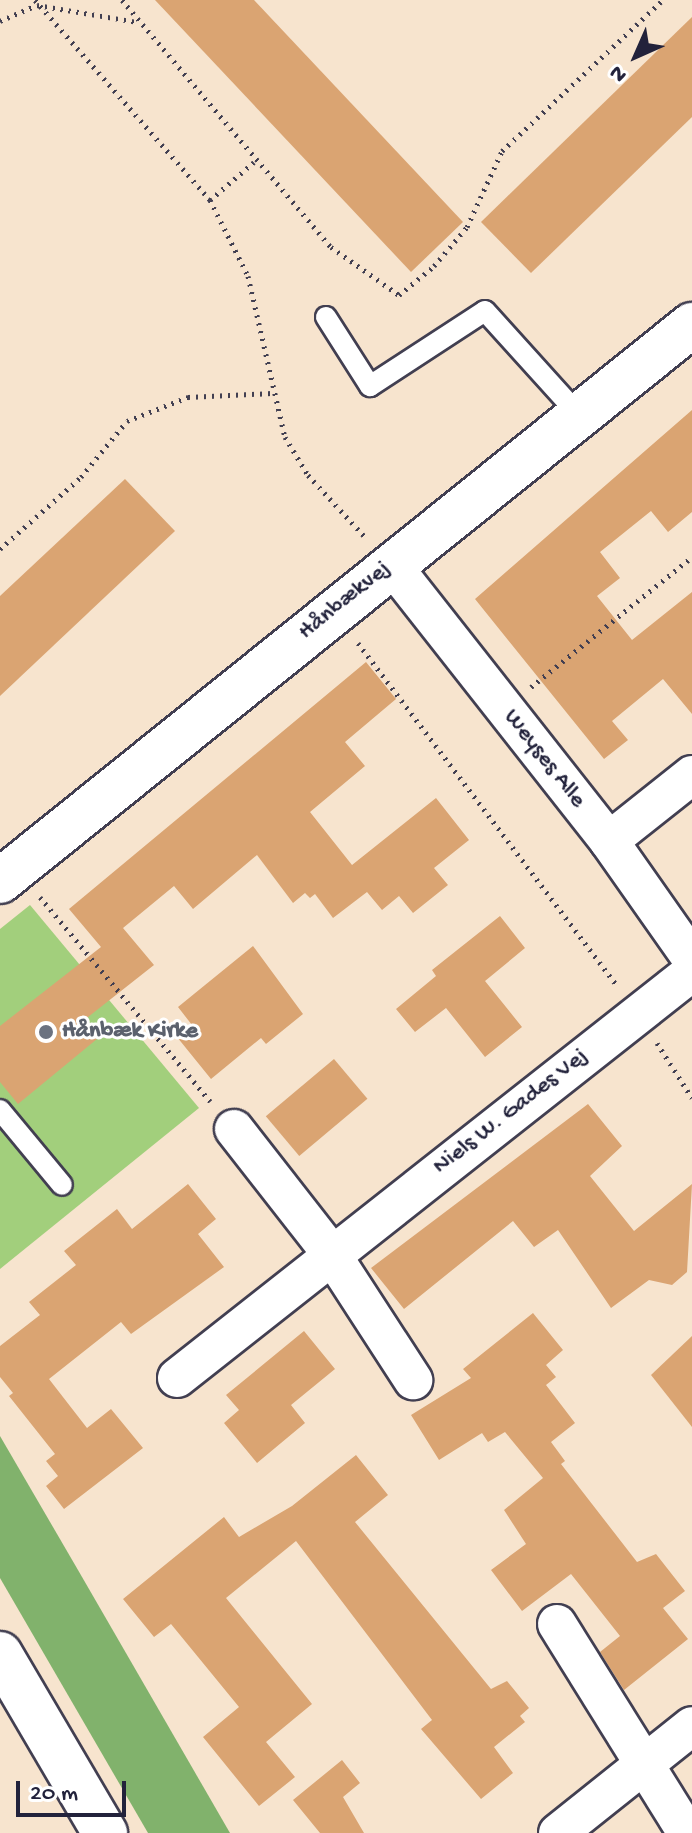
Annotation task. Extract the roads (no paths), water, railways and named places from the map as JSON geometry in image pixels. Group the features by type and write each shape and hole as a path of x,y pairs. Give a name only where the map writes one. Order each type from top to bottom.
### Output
{"street":[{"name":"Hånbækvej","path":"8,874 333,610 692,325"},
{"name":"Weyses Alle","path":"391,564 609,841 692,959"},
{"path":"609,841 692,775"},
{"name":"Niels W. Gades Vej","path":"177,1378 330,1252 692,972"},
{"path":"234,1129 330,1252 413,1380"},
{"path":"557,1624 687,1833"},
{"path":"0,1654 105,1833"},
{"path":"558,1833 692,1726"}],"lane":[{"path":"326,317 370,386 485,311 579,415"},
{"path":"0,1110 62,1185"}],"place":[{"name":"Hånbæk Kirke","path":"46,1032"}]}
